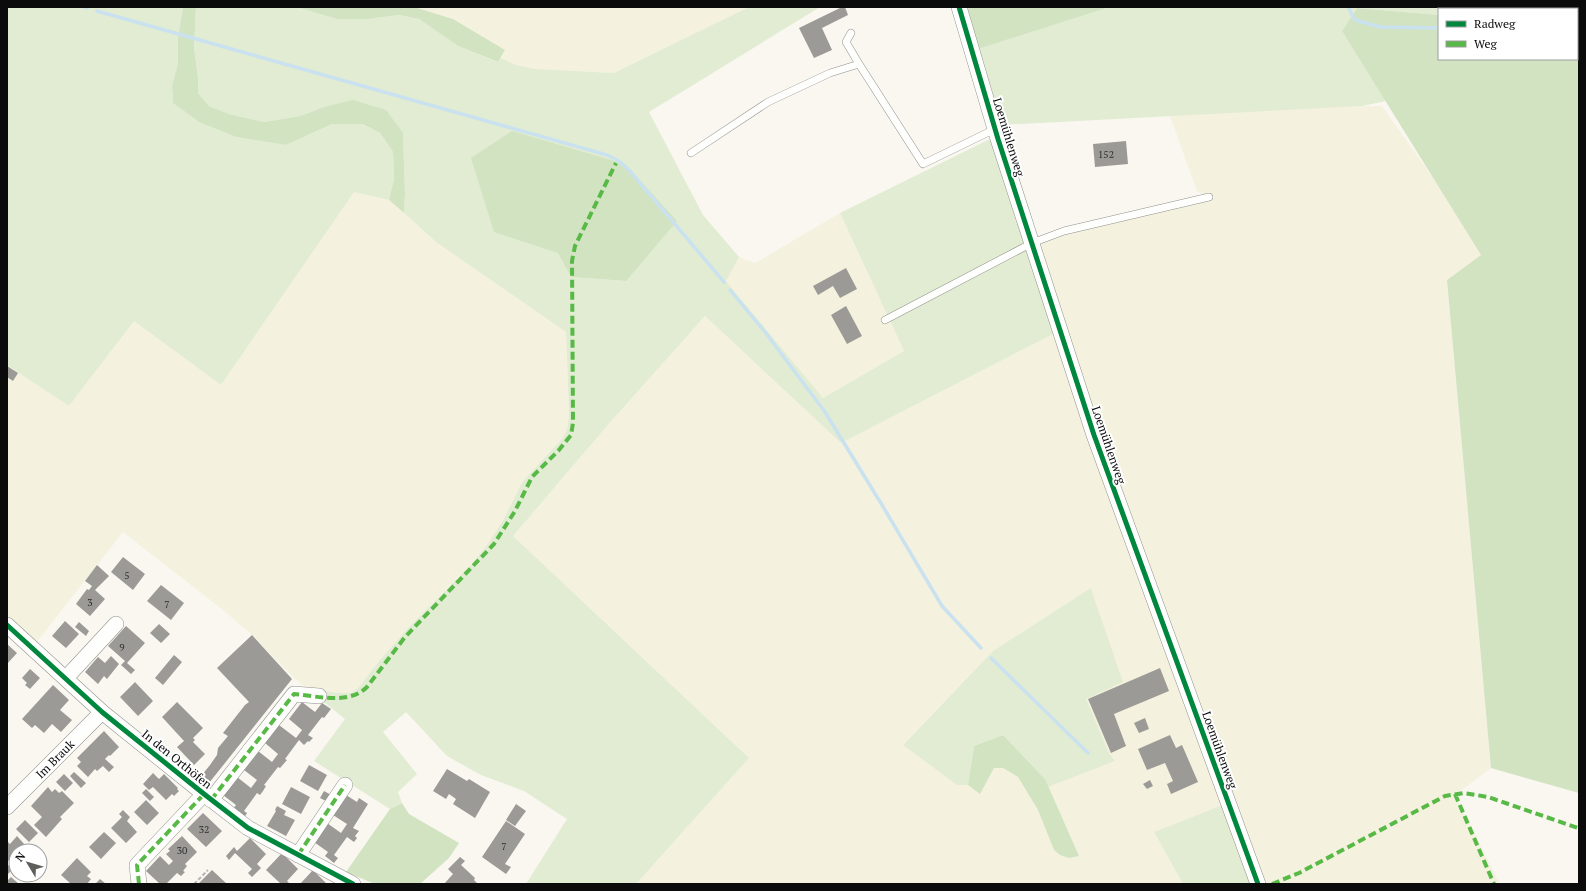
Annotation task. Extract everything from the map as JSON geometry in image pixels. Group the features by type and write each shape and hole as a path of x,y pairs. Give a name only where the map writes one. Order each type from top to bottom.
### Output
{"street":[{"name":"Loemühlenweg","path":"959,7 995,129 1094,435 1258,884"},
{"path":"66,678 116,624"},
{"name":"In den Orthöfen","path":"7,625 102,712 207,797 248,828 353,884"},
{"name":"In den Orthöfen","path":"139,884 137,865 207,797 294,694 319,696"},
{"name":"Im Brauk","path":"7,807 102,712"},
{"path":"298,855 345,785"}],"lane":[{"path":"851,33 846,42 923,164 995,129"},
{"path":"691,153 768,102 830,73 859,64"},
{"path":"885,320 1032,244 1064,231 1209,197"}],"path":[{"path":"194,884 208,870"}],"shaded area":[{"path":"414,7 749,7 614,73 535,69 516,65 501,58 505,50 453,19"},
{"path":"1382,106 1438,185 1481,255 1447,280 1491,768 1455,795 1500,884 1258,884 1032,243 1064,231 1209,197 1197,191 1167,108"},
{"path":"354,192 389,200 436,242 566,332 569,411 568,425 562,439 523,481 502,522 472,564 408,628 358,688 351,693 308,689 294,678 252,635 223,610 123,532 36,643 7,616 7,365 69,406 134,321 221,385"},
{"path":"840,213 904,351 823,398 726,281 739,257 755,263"},
{"path":"705,316 841,443 1057,332 1225,804 1154,832 1183,884 636,884 749,758 513,536 606,427","holes":["1091,589 1085,698 1109,753 1115,761 1048,787 1079,856 1054,850 1038,810 1018,777 1003,768 994,768 980,793 968,785 957,785 903,744 993,651"]}],"green space":[{"path":"7,7 183,7 178,38 178,64 172,85 173,103 199,122 236,137 286,145 332,124 361,124 380,133 393,152 394,179 389,200 354,192 221,385 134,321 69,406 7,365"},
{"path":"183,7 196,7 194,48 198,77 198,93 209,106 229,114 264,122 300,116 324,107 353,100 386,110 403,133 405,194 404,213 389,200 394,179 393,152 380,133 362,124 332,124 286,145 236,137 199,122 173,103 172,85 178,64 178,38"},
{"path":"196,7 296,7 337,19 368,19 399,15 419,19 458,46 497,62 501,58 516,65 535,69 614,73 749,7 820,7 649,112 703,215 739,257 726,281 823,398 904,351 840,213 994,137 1057,332 841,443 705,316 606,427 513,536 749,758 636,884 526,884 567,819 524,791 481,775 447,756 406,712 383,732 417,774 398,792 402,803 390,809 314,761 345,719 308,689 351,693 358,688 408,628 472,564 502,522 523,481 562,439 568,425 569,411 566,332 436,242 404,213 405,194 403,133 324,107 300,116 264,122 229,114 209,106 198,93 198,77 194,48","holes":["559,254 626,281 571,277"]},
{"path":"296,7 414,7 453,19 505,50 498,62 458,46 419,19 399,15 368,19 337,19"},
{"path":"966,7 1110,7 978,49"},
{"path":"1110,7 1550,7 1438,8 1438,15 1357,8 1342,31 1386,101 1362,106 1000,125 978,49"},
{"path":"1357,8 1438,15 1438,60 1578,60 1579,27 1579,793 1491,768 1447,280 1481,255 1342,31"},
{"path":"512,131 618,162 627,166 677,221 626,281 571,277 558,253 494,232 471,158"},
{"path":"1091,589 1123,682 1086,699 1109,753 1115,761 1048,787 1045,779 1003,735 974,746 968,785 957,785 903,745 993,651"},
{"path":"1003,735 1045,779 1079,856 1069,858 1060,855 1054,850 1038,810 1018,777 1003,768 994,768 980,794 968,785 974,746"},
{"path":"402,803 409,814 459,843 449,858 420,884 375,884 346,872 390,809"},
{"path":"1225,804 1254,884 1183,884 1154,832"}],"building":[{"path":"842,7 845,7 848,15 822,28 832,50 814,58 799,28"},
{"path":"1126,141 1128,164 1095,167 1093,144"},
{"path":"846,268 857,289 840,298 833,286 818,295 813,286"},
{"path":"846,306 862,336 847,344 831,315"},
{"path":"7,366 18,373 13,381 7,377"},
{"path":"123,557 145,574 133,590 111,572"},
{"path":"97,565 109,576 95,590 105,599 90,616 76,604 87,589 89,590 92,586 85,581"},
{"path":"161,585 184,603 171,620 147,601"},
{"path":"65,621 79,634 66,648 52,636"},
{"path":"79,622 89,631 86,636 75,627"},
{"path":"159,624 170,634 161,643 150,633"},
{"path":"126,626 145,643 127,663 135,670 131,674 121,665 125,661 108,646"},
{"path":"252,635 292,679 205,788 197,781 217,755 218,748 228,736 223,733 249,702 217,668"},
{"path":"7,644 17,653 7,664"},
{"path":"174,655 182,662 163,685 155,678"},
{"path":"111,656 119,664 107,679 104,676 98,684 85,672 98,657 105,663"},
{"path":"1160,668 1169,691 1114,714 1126,746 1111,753 1088,699"},
{"path":"30,669 40,678 30,689 25,685 27,683 22,678"},
{"path":"135,682 153,701 138,716 120,697"},
{"path":"53,685 69,700 60,710 72,720 61,732 52,724 44,733 35,725 32,728 22,719"},
{"path":"177,702 203,728 193,738 195,740 193,742 205,754 194,765 177,747 184,741 162,717"},
{"path":"302,702 315,712 322,703 331,709 324,718 322,717 308,735 313,738 309,742 308,741 304,745 299,740 285,759 287,760 280,768 278,767 264,785 266,786 260,795 257,793 244,811 247,813 244,818 233,809 236,805 223,795 237,777 251,788 257,780 244,770 258,751 272,762 278,754 265,743 279,725 296,738 302,730 289,719"},
{"path":"1145,718 1149,729 1139,733 1134,723"},
{"path":"104,731 119,747 105,759 114,767 109,772 103,766 97,771 95,769 88,777 77,766 81,762 77,758"},
{"path":"1170,735 1176,748 1182,745 1198,782 1171,794 1167,784 1173,781 1165,763 1147,770 1138,749"},
{"path":"309,765 327,775 318,791 300,781"},
{"path":"447,769 467,781 469,779 490,792 475,818 453,804 456,799 449,794 446,799 433,791"},
{"path":"74,772 86,783 81,788 70,776"},
{"path":"153,773 159,779 164,774 178,788 177,789 179,791 174,796 172,794 166,800 153,787 149,790 143,784"},
{"path":"64,774 73,783 65,791 56,782"},
{"path":"1150,780 1153,786 1147,789 1143,784"},
{"path":"48,787 52,792 55,789 59,793 62,791 74,803 60,817 62,819 46,837 34,825 42,817 31,806"},
{"path":"291,787 310,797 301,814 282,804"},
{"path":"146,789 154,797 150,801 142,793"},
{"path":"324,791 333,796 330,803 320,798"},
{"path":"346,795 357,802 359,798 368,804 353,828 359,831 355,836 357,838 354,842 347,837 334,855 338,858 334,863 325,856 328,852 314,842 327,823 341,833 347,824 333,815"},
{"path":"146,800 159,813 147,825 134,812"},
{"path":"516,804 526,811 515,826 506,820"},
{"path":"277,806 286,811 284,815 295,820 286,836 267,826 276,811"},
{"path":"123,810 130,817 127,821 137,832 126,843 111,828 122,817 119,814"},
{"path":"203,813 222,831 206,847 187,829"},
{"path":"25,820 38,833 29,842 16,829"},
{"path":"506,821 525,834 505,864 511,867 506,874 482,857"},
{"path":"104,832 116,843 101,859 89,847"},
{"path":"17,836 23,843 11,843"},
{"path":"182,836 197,852 185,864 187,866 183,871 185,872 181,876 177,873 166,884 160,884 146,871 160,856 169,865 173,861 166,854 170,851 168,849"},
{"path":"250,838 266,854 257,864 261,868 252,877 248,873 252,869 235,853 229,860 226,856 234,847 237,851"},
{"path":"7,841 9,843 8,860 7,859"},
{"path":"282,853 298,869 287,881 290,884 281,884 266,870"},
{"path":"460,857 465,861 461,865 475,878 474,880 477,883 444,884 453,874 448,869"},
{"path":"77,858 91,872 87,876 91,879 87,884 71,884 61,875"},
{"path":"212,870 227,884 198,884"},
{"path":"313,870 327,884 300,884"},
{"path":"100,879 106,884 95,884"},
{"path":"8,880 8,883 19,884 7,884"}],"waterway":[{"path":"1348,7 1355,20 1380,27 1438,28"},
{"path":"97,11 607,155 619,161 629,170 724,282"},
{"path":"730,290 765,332 825,412 942,606 981,648"},
{"path":"991,658 1088,753"}],"marked path":[{"path":"211,800 294,694 342,698 360,693 367,687 405,637 494,544 515,511 532,477 559,450 571,435 573,423 572,261 575,246 616,163"},
{"path":"298,855 345,785"},
{"path":"1272,884 1299,873 1445,796 1464,793 1488,797 1578,828"},
{"path":"139,884 137,865 204,794"},
{"path":"1455,794 1494,884"}],"cycle path":[{"path":"959,7 998,139 1094,435 1258,884"},
{"path":"7,625 102,712 248,828 353,884"}]}
